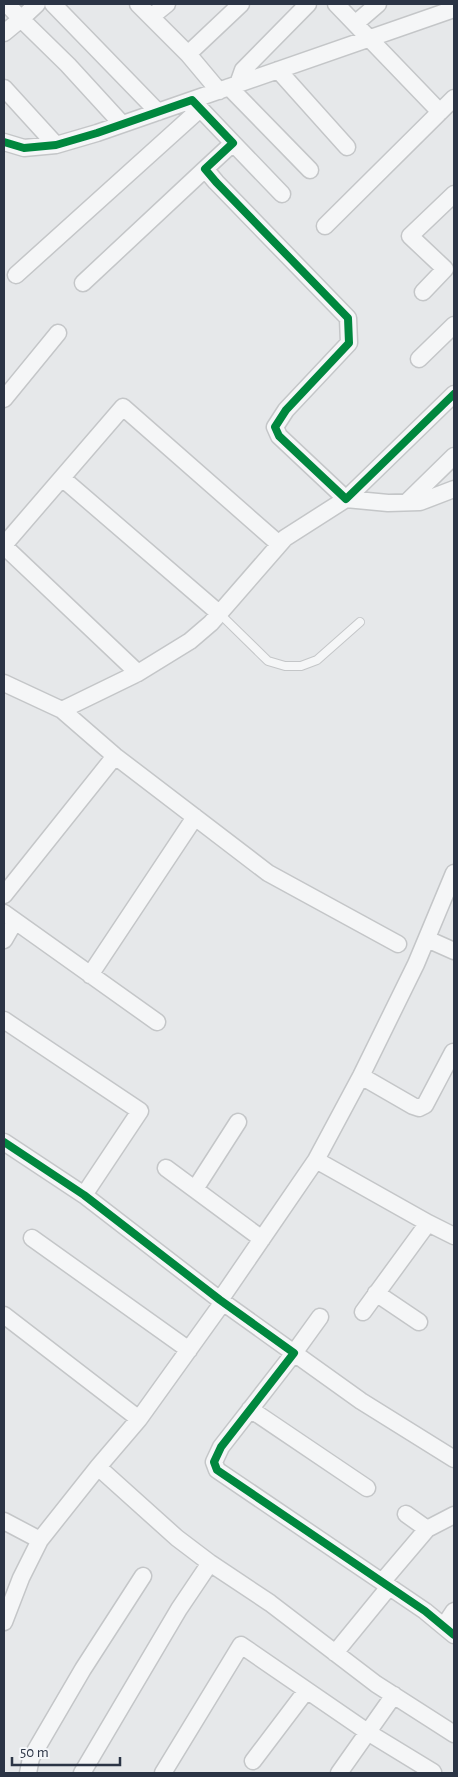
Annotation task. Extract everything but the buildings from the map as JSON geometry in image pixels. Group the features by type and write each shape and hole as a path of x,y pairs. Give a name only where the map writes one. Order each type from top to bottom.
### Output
{"street":[{"path":"7,4 122,124"},
{"path":"4,33 37,4"},
{"path":"53,4 158,112"},
{"path":"138,4 188,54 229,87 310,170"},
{"path":"151,17 166,4"},
{"path":"188,54 241,4"},
{"path":"229,87 242,70 308,4"},
{"path":"336,4 440,112"},
{"path":"356,23 378,4"},
{"path":"4,142 24,148 56,144 158,112 196,104 229,87 454,9"},
{"path":"278,70 347,147"},
{"path":"4,88 56,144"},
{"path":"325,226 454,98"},
{"path":"196,104 282,194"},
{"path":"16,275 196,104"},
{"path":"84,283 233,144"},
{"path":"205,169 348,318 349,343 286,410 275,427 279,436 346,499 388,503 420,502 454,489"},
{"path":"423,292 445,269 410,236 454,194"},
{"path":"419,359 454,325"},
{"path":"4,399 58,333"},
{"path":"62,710 138,673 190,642 211,624 284,538 346,499 454,394"},
{"path":"138,673 4,546 122,407 279,544"},
{"path":"407,502 454,456"},
{"path":"62,478 220,614"},
{"path":"4,683 62,710 115,756 268,873 398,944"},
{"path":"4,895 115,756"},
{"path":"90,975 195,817"},
{"path":"4,1622 21,1578 40,1540 139,1419 189,1350 316,1160 361,1076 427,940 454,873"},
{"path":"4,940 9,917 157,1022"},
{"path":"427,940 454,951"},
{"path":"4,1020 140,1111 84,1195"},
{"path":"361,1076 419,1108 425,1104 453,1052"},
{"path":"195,1189 238,1122"},
{"path":"4,1142 84,1195 222,1301 361,1401 454,1459"},
{"path":"316,1160 454,1236"},
{"path":"166,1168 262,1239"},
{"path":"363,1312 428,1223"},
{"path":"32,1238 189,1350"},
{"path":"376,1293 418,1322"},
{"path":"4,1315 139,1419"},
{"path":"320,1317 221,1447 214,1462 217,1470 386,1585 449,1631 454,1611"},
{"path":"250,1409 367,1488"},
{"path":"98,1468 177,1538 210,1563 270,1603 394,1696 454,1734"},
{"path":"406,1514 427,1529"},
{"path":"335,1653 427,1529 454,1515"},
{"path":"4,1520 40,1540"},
{"path":"82,1773 169,1625 210,1563"},
{"path":"28,1773 31,1758 40,1742 83,1669 143,1576"},
{"path":"163,1773 241,1645 306,1691 432,1773"},
{"path":"252,1761 306,1691"},
{"path":"339,1773 394,1696"}],"lane":[{"path":"220,614 268,661 285,666 301,666 317,660 360,622"}],"cycle path":[{"path":"4,142 24,148 56,145 192,100 233,143 205,169 348,318 349,343 286,410 275,427 279,436 346,499 454,394"},
{"path":"4,1142 84,1195 220,1300 294,1353 221,1447 214,1462 217,1470 425,1611 454,1635"}]}
